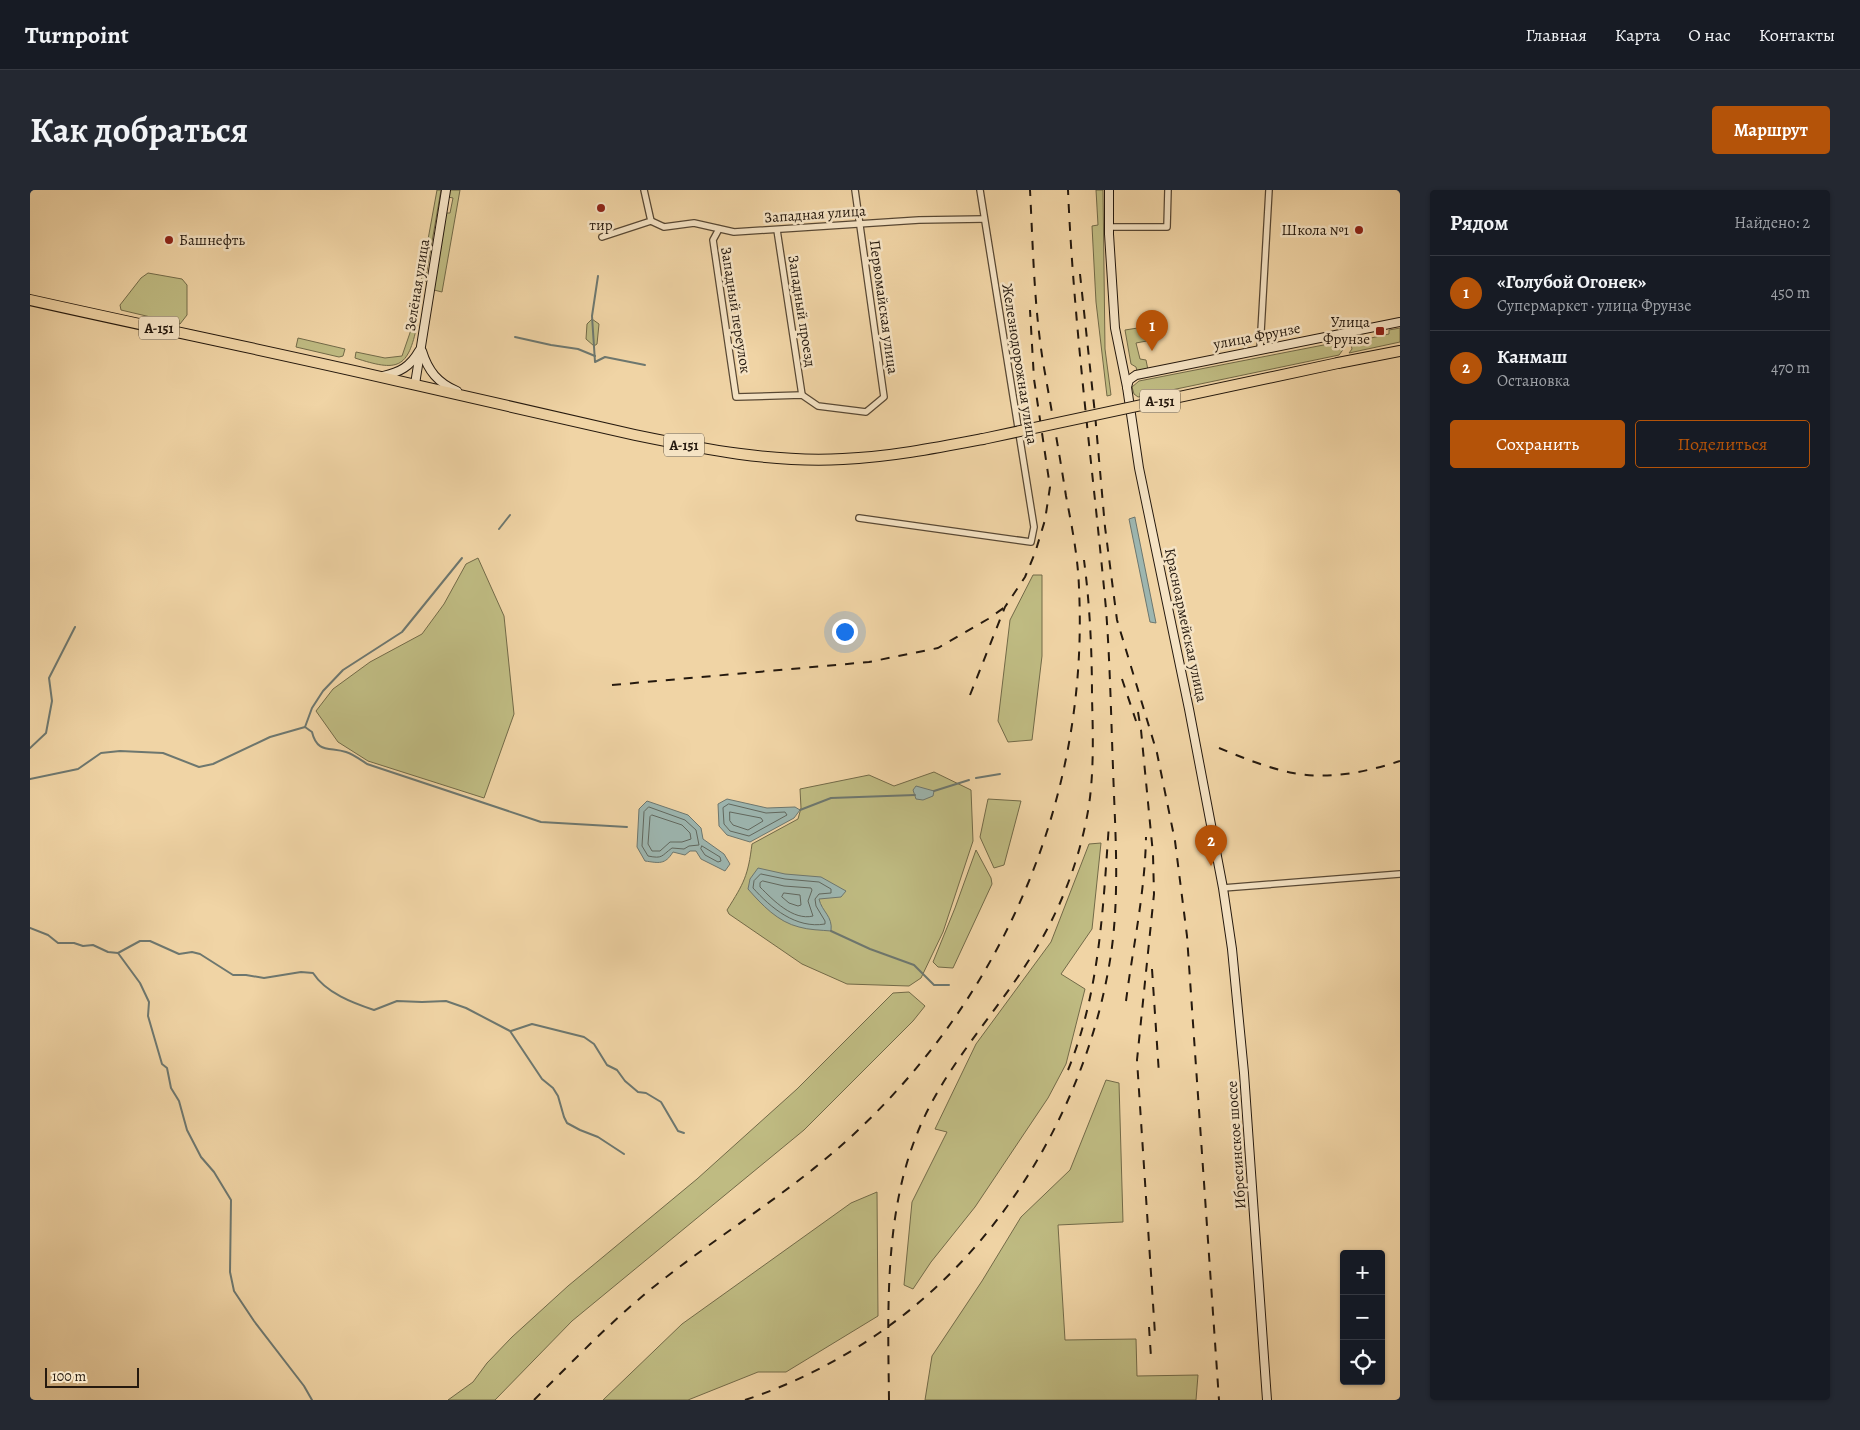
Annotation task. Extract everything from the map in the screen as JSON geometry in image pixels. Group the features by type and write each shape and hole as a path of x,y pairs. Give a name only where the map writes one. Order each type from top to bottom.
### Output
{"highway":[{"name":"А-151","path":"30,300 676,443 734,453 786,459 841,460 902,454 983,439 1400,351"}],"main road":[{"name":"Зелёная улица","path":"414,384 446,190"},
{"name":"Красноармейская улица","path":"1109,190 1109,227 1114,313 1121,358 1139,468 1189,709 1223,888"},
{"name":"улица Фрунзе","path":"1136,375 1400,322"},
{"path":"380,377 404,369 421,347"},
{"path":"421,347 428,369 440,382 480,400"},
{"path":"1121,358 1128,369 1136,375 1129,380 1127,387"},
{"name":"Ибресинское шоссе","path":"1223,888 1232,949 1244,1073 1267,1400"}],"street":[{"path":"602,237 651,220 644,190"},
{"name":"Первомайская улица","path":"802,395 818,406 866,412 884,397 855,190"},
{"name":"Железнодорожная улица","path":"859,518 1031,542 1034,527 980,190"},
{"path":"1109,227 1167,227 1168,190"},
{"path":"1260,349 1269,190"},
{"name":"Западная улица","path":"651,220 664,227 694,223 734,232 919,220 984,219"},
{"name":"Западный переулок","path":"719,229 712,240 736,396 802,395"},
{"name":"Западный проезд","path":"777,230 802,395"},
{"path":"1223,888 1400,874"}],"shaded area":[{"path":"437,190 441,190 425,282 421,278"},
{"path":"449,190 460,190 442,292 434,290 445,213 450,213 453,198 448,197"},
{"path":"1096,190 1103,190 1105,349 1111,395 1107,396 1096,302 1092,226 1098,225"},
{"path":"148,273 182,279 187,285 187,315 180,324 121,310 120,305 141,278"},
{"path":"592,319 599,324 597,344 594,346 586,339 587,324"},
{"path":"413,324 417,325 414,340 410,351 399,363 382,365 355,358 356,352 385,358 402,356"},
{"path":"1144,327 1151,332 1152,340 1136,343 1140,359 1146,360 1148,370 1137,371 1136,367 1131,364 1125,330"},
{"path":"1400,328 1400,342 1349,353 1352,349 1350,340 1389,334 1389,330"},
{"path":"298,338 345,349 343,356 339,357 296,347"},
{"path":"1344,341 1345,347 1339,355 1138,397 1134,394 1132,387 1139,381"},
{"path":"478,558 504,616 514,714 484,798 368,761 338,742 316,711 333,689 370,662 422,634 444,604 466,564"},
{"path":"1033,575 1042,575 1042,656 1032,740 1008,742 998,721 1010,620"},
{"path":"934,772 971,790 973,841 943,932 921,978 909,986 847,984 802,964 729,914 727,910 747,872 752,844 798,819 801,808 800,789 869,775 894,786"},
{"path":"988,799 1021,801 1004,865 994,868 980,837"},
{"path":"1101,843 1092,929 1061,974 1085,989 1066,1064 1048,1098 975,1207 931,1262 913,1289 904,1285 912,1202 947,1132 935,1129 976,1044 1051,942 1089,844"},
{"path":"976,850 991,878 992,884 953,968 938,967 933,962"},
{"path":"909,992 925,1006 913,1021 804,1130 572,1321 495,1400 448,1400 473,1382 487,1363 512,1337 568,1286 697,1179 797,1089 893,993"},
{"path":"1106,1080 1119,1083 1123,1222 1058,1225 1065,1340 1136,1339 1137,1376 1198,1375 1196,1400 925,1400 932,1356 982,1281 1021,1217 1070,1170"},
{"path":"877,1192 878,1316 786,1372 758,1372 688,1400 603,1400 682,1324 851,1203"}],"water":[{"path":"1135,517 1156,623 1150,622 1129,519"},
{"path":"916,786 934,791 933,796 923,800 916,799 913,790"},
{"path":"727,799 767,808 795,807 800,810 794,818 750,842 727,835 719,826 718,804"},
{"path":"647,801 688,815 701,828 703,839 724,854 730,864 725,871 701,859 696,851 690,851 685,855 673,852 667,859 661,862 645,861 637,847 639,809"},
{"path":"758,868 785,874 821,877 846,891 841,897 819,899 829,918 831,931 791,925 771,912 748,889 750,879"}],"waterway":[{"path":"598,276 592,316 595,362 605,357 645,365"},
{"path":"515,337 578,349 595,356"},
{"path":"499,529 510,515"},
{"path":"305,727 312,708 323,691 343,670 402,632 462,558"},
{"path":"30,748 46,733 52,701 49,678 75,627"},
{"path":"30,779 78,769 101,753 120,751 163,753 199,767 213,764 270,737 305,727 312,732 314,739 324,748 346,752 367,764 541,822 627,827"},
{"path":"976,778 1000,774"},
{"path":"934,791 969,780"},
{"path":"800,810 831,798 915,795"},
{"path":"30,928 48,935 58,943 74,943 83,946 93,945 108,952 118,953 140,983 149,1002 148,1016 162,1064 167,1068 171,1088 179,1101 187,1130 201,1157 214,1172 231,1200 230,1272 234,1291 254,1321 304,1386 312,1400"},
{"path":"831,931 870,949 914,965 934,985 949,985"},
{"path":"118,953 140,941 150,941 179,954 192,952 200,954 233,975 264,978 301,972 313,973 332,992 374,1010 397,1001 446,1001 466,1008 510,1031 542,1079 553,1088 558,1096 567,1123 598,1137 624,1154"},
{"path":"511,1031 532,1024 584,1037 594,1044 607,1065 617,1070 625,1081 638,1092 646,1093 661,1102 678,1131 684,1133"}],"railway":[{"path":"534,1400 631,1306 665,1278 832,1154 907,1079 954,1018 994,954 1027,886 1052,815 1069,741 1078,665 1079,588 1074,542 1040,341 1034,276 1030,190"},
{"path":"745,1400 805,1376 861,1345 897,1320 938,1285 976,1246 1009,1203 1039,1157 1064,1109 1085,1058 1100,1006 1114,931 1116,838 1106,609 1079,347 1068,190"},
{"path":"1080,274 1105,527 1117,620 1157,753 1175,841 1187,936 1219,1400"},
{"path":"970,695 1005,607 1025,577 1045,520 1050,487 1034,379 1030,310"},
{"path":"889,1400 888,1334 893,1235 905,1170 915,1139 926,1113 955,1064 1022,971 1046,931 1070,879 1086,824 1091,792 1093,738 1092,664 1084,560"},
{"path":"612,685 869,662 938,648 1005,607"},
{"path":"1122,679 1136,721"},
{"path":"1138,712 1153,854 1154,894 1137,1060 1155,1334"},
{"path":"1219,748 1265,766 1306,775 1347,774 1400,761"},
{"path":"1068,1070 1079,1040 1093,980 1102,918 1109,824"},
{"path":"1126,1001 1141,899 1146,837"},
{"path":"1152,969 1159,1074"},
{"path":"1149,1327 1151,1357"}],"place":[{"name":"тир","path":"601,208"},
{"name":"Школа №1","path":"1359,230"},
{"name":"Башнефть","path":"169,240"},
{"name":"Улица Фрунзе","path":"1380,331"},
{"name":"«Голубой Огонек»","path":"1152,351"},
{"name":"Канмаш","path":"1211,866"}]}
